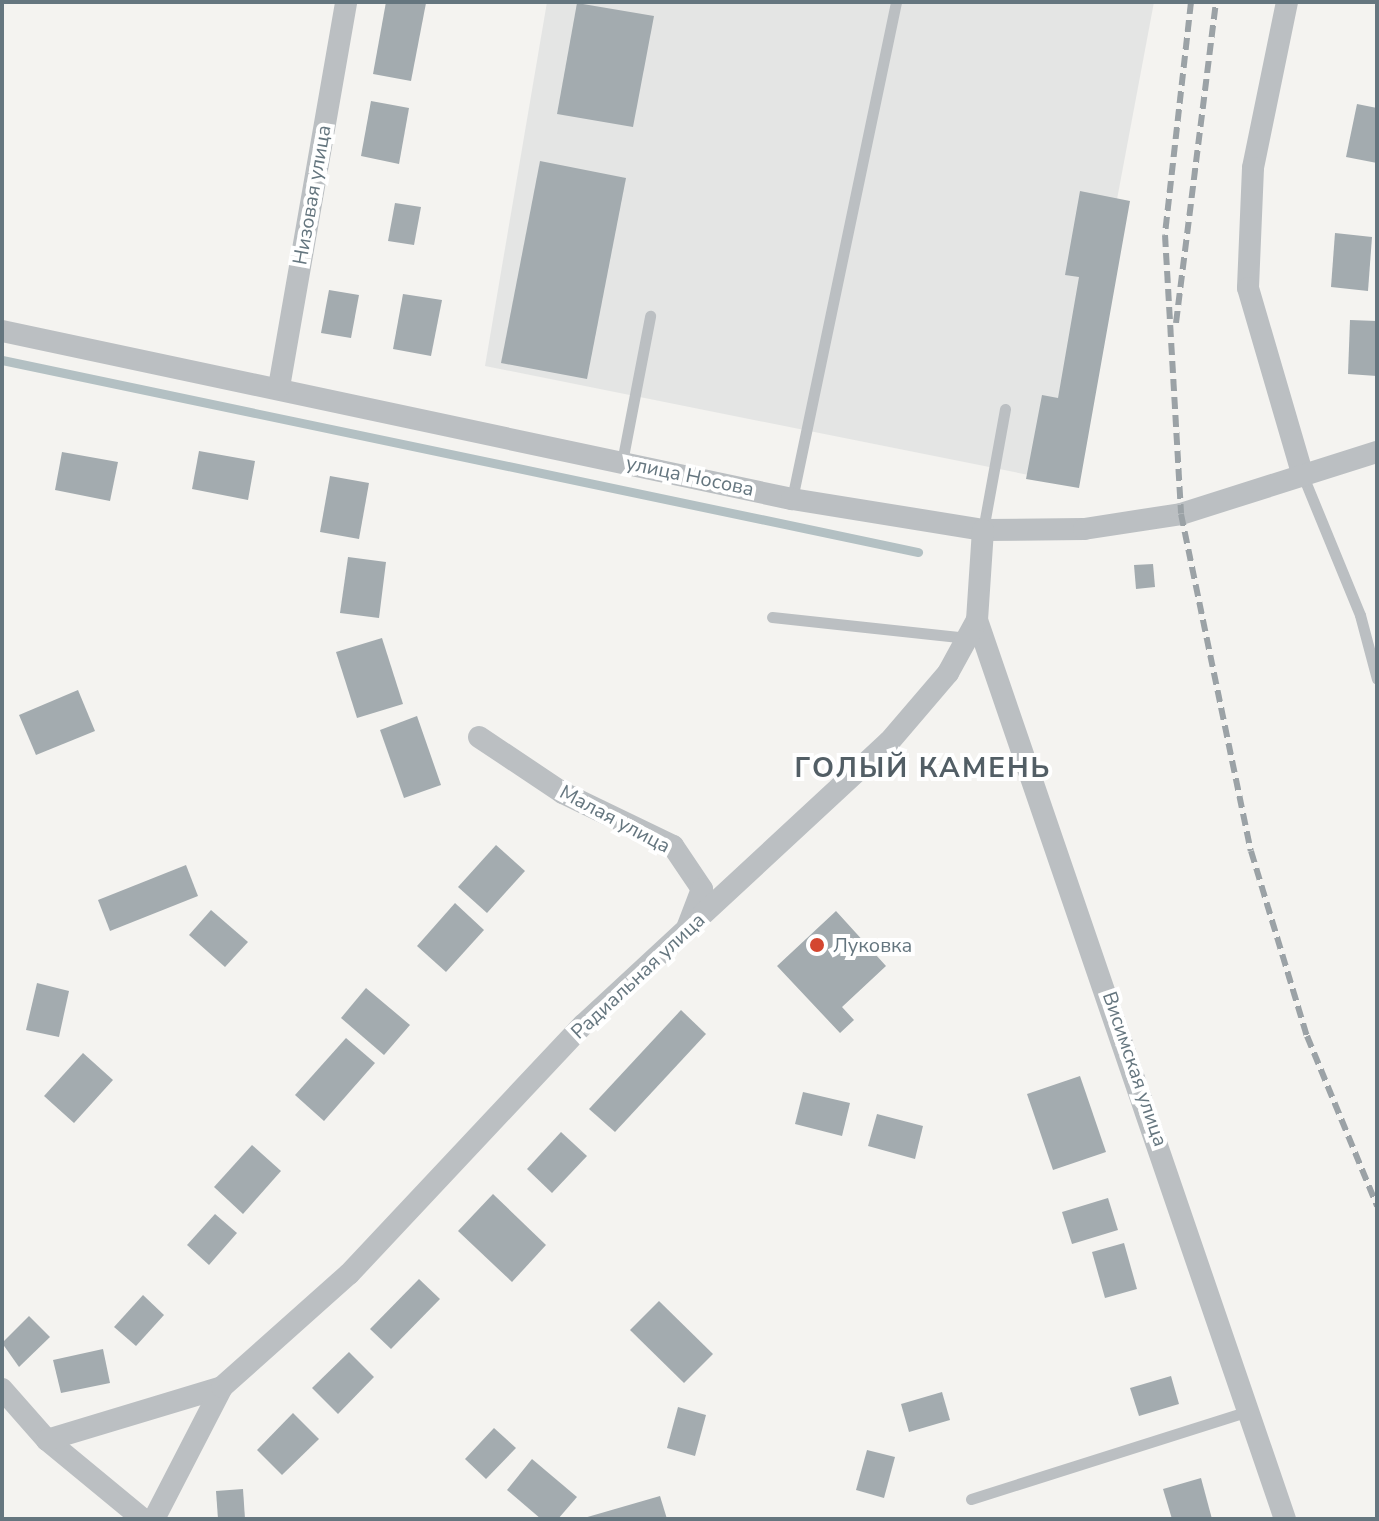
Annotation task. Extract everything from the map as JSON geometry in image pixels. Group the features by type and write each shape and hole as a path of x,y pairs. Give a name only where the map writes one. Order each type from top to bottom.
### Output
{"street":[{"name":"Низовая улица","path":"279,387 346,2"},
{"path":"1287,2 1253,168 1248,288 1303,476"},
{"name":"улица Носова","path":"2,331 279,387 792,499 983,530 1121,526 1303,476 1377,452"},
{"path":"972,629 983,530"},
{"name":"Радиальная улица","path":"222,1387 349,1274 583,1025 889,742 972,629"},
{"name":"Висимская улица","path":"972,629 1253,1410 1285,1519"},
{"name":"Малая улица","path":"479,737 563,793 673,846 702,889 687,931"},
{"path":"47,1440 222,1387"},
{"path":"154,1519 222,1387"},
{"path":"2,1389 47,1440 143,1519"}],"lane":[{"path":"792,499 896,2"},
{"path":"622,462 650,316"},
{"path":"983,530 1005,409"},
{"path":"1303,476 1360,615 1377,679"},
{"path":"772,617 972,629"},
{"path":"971,1499 1253,1410"}],"shaded area":[{"path":"547,2 1154,2 1064,482 485,366"}],"building":[{"path":"386,2 426,3 411,81 373,74"},
{"path":"577,3 654,16 633,127 557,114"},
{"path":"371,101 409,108 399,164 361,156"},
{"path":"1357,104 1377,108 1377,163 1346,157"},
{"path":"540,161 626,178 587,379 501,363"},
{"path":"1080,191 1130,201 1079,488 1026,479 1042,395 1058,398 1079,277 1065,275"},
{"path":"395,203 421,207 414,245 388,241"},
{"path":"1335,233 1372,237 1368,291 1331,287"},
{"path":"329,290 359,295 351,338 321,333"},
{"path":"403,294 442,300 431,356 393,349"},
{"path":"1350,320 1377,321 1377,376 1348,374"},
{"path":"199,451 255,461 248,500 192,489"},
{"path":"62,452 118,462 110,501 55,490"},
{"path":"330,476 369,483 359,539 320,532"},
{"path":"348,557 386,562 379,618 340,613"},
{"path":"1153,564 1155,587 1136,589 1134,565"},
{"path":"382,638 403,704 357,718 336,652"},
{"path":"78,690 95,731 36,755 19,715"},
{"path":"417,716 441,785 404,798 380,730"},
{"path":"496,845 525,871 487,913 458,887"},
{"path":"186,865 198,896 110,931 98,900"},
{"path":"455,903 484,930 446,972 417,946"},
{"path":"211,910 248,942 225,967 189,935"},
{"path":"836,911 886,966 842,1007 854,1020 840,1033 777,966"},
{"path":"37,983 69,991 59,1037 26,1030"},
{"path":"366,988 410,1025 384,1055 341,1018"},
{"path":"681,1010 706,1034 615,1132 589,1109"},
{"path":"346,1038 375,1063 324,1121 295,1095"},
{"path":"83,1053 113,1080 74,1123 44,1096"},
{"path":"1080,1076 1106,1152 1053,1170 1027,1094"},
{"path":"803,1092 850,1103 842,1136 795,1124"},
{"path":"877,1114 923,1126 915,1159 868,1146"},
{"path":"561,1132 587,1156 552,1193 527,1169"},
{"path":"252,1145 281,1171 243,1214 214,1187"},
{"path":"493,1194 546,1245 512,1282 458,1231"},
{"path":"1108,1198 1118,1230 1072,1244 1062,1212"},
{"path":"215,1214 237,1233 209,1265 187,1245"},
{"path":"1124,1243 1137,1289 1105,1298 1092,1252"},
{"path":"419,1279 440,1299 391,1349 370,1329"},
{"path":"143,1295 164,1315 136,1346 114,1327"},
{"path":"659,1301 713,1354 684,1383 630,1330"},
{"path":"29,1316 50,1337 19,1367 2,1343"},
{"path":"103,1349 110,1383 61,1393 53,1360"},
{"path":"349,1352 374,1377 338,1414 312,1388"},
{"path":"1171,1376 1179,1404 1139,1416 1130,1388"},
{"path":"942,1392 950,1420 909,1432 901,1404"},
{"path":"678,1407 706,1415 695,1456 667,1448"},
{"path":"293,1413 319,1439 282,1475 257,1450"},
{"path":"494,1428 516,1448 486,1479 465,1459"},
{"path":"867,1450 895,1457 884,1498 856,1490"},
{"path":"532,1459 577,1497 558,1519 541,1519 507,1490"},
{"path":"1201,1478 1212,1519 1172,1519 1163,1489"},
{"path":"243,1489 245,1519 218,1519 216,1491"},
{"path":"660,1496 667,1519 584,1519 584,1518"}],"waterway":[{"path":"2,360 918,552"}],"railway":[{"path":"1191,2 1165,235 1181,514 1251,851 1307,1036 1377,1206"},
{"path":"1176,323 1216,2"}],"place":[{"name":"Луковка","path":"817,945"}],"district":[{"name":"ГОЛЫЙ КАМЕНЬ","path":"923,768"}]}
